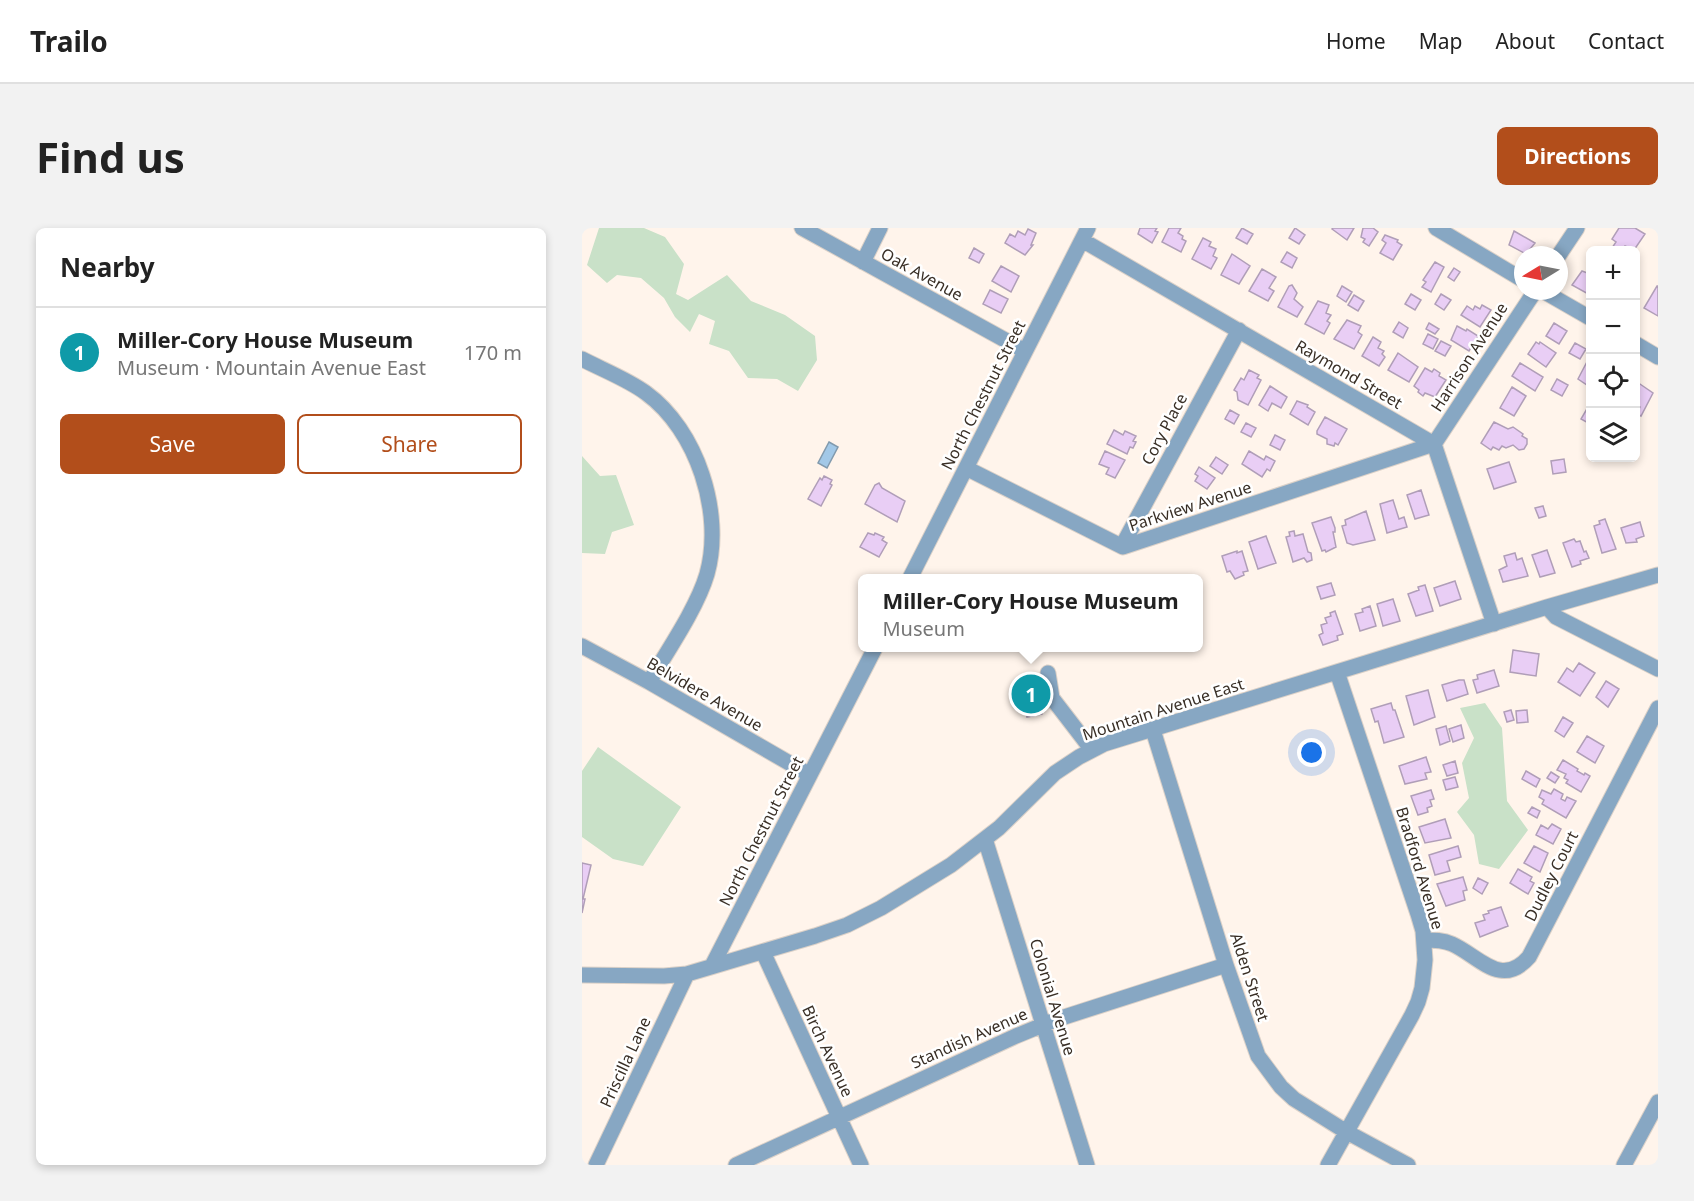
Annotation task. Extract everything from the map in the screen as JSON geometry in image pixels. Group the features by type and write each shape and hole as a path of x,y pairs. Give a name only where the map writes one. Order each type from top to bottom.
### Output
{"street":[{"name":"Oak Avenue","path":"802,228 1025,351"},
{"path":"863,262 880,228"},
{"path":"1436,228 1514,275"},
{"path":"1565,246 1577,228"},
{"name":"Raymond Street","path":"1085,234 1239,330 1434,444"},
{"name":"North Chestnut Street","path":"913,574 1085,234"},
{"name":"Harrison Avenue","path":"1434,444 1529,300"},
{"path":"1559,300 1586,316"},
{"name":"Cory Place","path":"1122,546 1239,330"},
{"path":"1640,347 1658,357"},
{"path":"582,359 646,393 679,426 694,454 704,483 710,514 711,542 707,574 692,607 649,682"},
{"path":"1434,444 1494,624"},
{"name":"Parkview Avenue","path":"966,468 1122,546 1434,444"},
{"name":"Mountain Avenue East","path":"582,975 687,974 848,925 951,866 985,839 1055,773 1104,744 1658,575"},
{"path":"1547,607 1556,617 1658,669"},
{"name":"Belvidere Avenue","path":"582,646 810,775"},
{"name":"North Chestnut Street","path":"712,966 873,652"},
{"name":"Bradford Avenue","path":"1328,1165 1345,1131 1412,1016 1422,988 1424,974 1424,940 1418,914 1337,672"},
{"path":"1048,673 1052,698 1086,739 1092,750"},
{"name":"Dudley Court","path":"1424,940 1442,941 1453,945 1497,970 1506,971 1523,964 1529,957 1658,708"},
{"name":"Alden Street","path":"1153,730 1226,965 1258,1056 1269,1072 1294,1099 1345,1131 1408,1165"},
{"name":"Colonial Avenue","path":"985,839 1087,1165"},
{"name":"Birch Avenue","path":"763,952 861,1165"},
{"name":"Standish Avenue","path":"736,1165 1043,1025 1226,965"},
{"name":"Priscilla Lane","path":"596,1165 687,974"},
{"path":"1624,1165 1658,1102"}],"green space":[{"path":"599,228 644,228 665,237 684,264 676,294 688,300 727,275 751,301 785,315 815,336 817,360 798,391 777,379 748,378 729,351 709,344 715,321 699,314 690,332 675,317 664,298 641,278 617,275 607,283 587,265"},
{"path":"582,456 600,476 616,475 634,525 612,532 605,554 582,553"},
{"path":"1485,703 1502,728 1507,801 1528,830 1499,869 1479,864 1474,835 1457,812 1469,798 1462,763 1474,738 1460,708"},
{"path":"598,747 681,807 643,866 613,859 582,837 582,771"}],"water":[{"path":"829,442 838,447 827,468 818,463"}],"building":[{"path":"1140,228 1157,228 1155,231 1158,232 1152,243 1138,234"},
{"path":"1169,228 1181,228 1178,233 1186,241 1181,252 1162,242"},
{"path":"1242,228 1253,234 1247,244 1236,238"},
{"path":"1295,228 1305,235 1299,244 1289,238"},
{"path":"1333,228 1354,228 1347,240 1332,229"},
{"path":"1363,228 1373,228 1378,232 1369,246 1363,242 1365,239 1361,237"},
{"path":"1619,228 1635,228 1645,234 1637,246 1613,246 1616,242 1612,239"},
{"path":"1028,229 1036,233 1031,245 1033,245 1025,255 1005,243 1010,234 1015,237 1018,231 1025,235"},
{"path":"1514,231 1535,243 1533,246 1514,248 1509,245"},
{"path":"1385,235 1398,240 1397,242 1402,245 1393,260 1380,253 1386,243 1382,240"},
{"path":"1203,238 1211,242 1209,246 1216,249 1213,256 1217,258 1211,269 1192,259"},
{"path":"974,248 984,254 979,263 969,258"},
{"path":"1287,252 1297,258 1292,268 1281,262"},
{"path":"1232,254 1250,266 1239,284 1221,275"},
{"path":"1435,262 1444,267 1431,292 1422,287 1426,282 1423,280"},
{"path":"1001,266 1019,276 1011,292 992,281"},
{"path":"1454,268 1460,272 1454,281 1448,277"},
{"path":"1262,269 1276,277 1269,288 1274,291 1268,301 1249,291"},
{"path":"1582,271 1586,272 1586,293 1572,285"},
{"path":"1292,285 1297,293 1294,299 1303,307 1297,317 1278,307 1289,286"},
{"path":"1342,286 1352,292 1346,302 1337,296"},
{"path":"1658,286 1658,316 1644,308"},
{"path":"990,290 1008,299 1001,313 983,304"},
{"path":"1411,294 1421,300 1415,310 1405,304"},
{"path":"1441,294 1451,300 1444,310 1435,304"},
{"path":"1354,295 1364,301 1358,311 1348,305"},
{"path":"1318,301 1329,305 1326,313 1331,315 1327,321 1330,323 1324,334 1305,324"},
{"path":"1482,305 1491,310 1480,327 1461,315 1467,306 1473,310 1475,306 1480,309"},
{"path":"1347,320 1361,326 1358,332 1362,335 1354,349 1334,339"},
{"path":"1399,322 1408,328 1403,338 1393,332"},
{"path":"1429,323 1439,329 1435,334 1426,329"},
{"path":"1554,323 1567,331 1559,344 1546,336"},
{"path":"1457,326 1478,336 1469,351 1451,340"},
{"path":"1428,334 1438,339 1433,349 1423,344"},
{"path":"1373,337 1381,342 1378,348 1384,351 1382,354 1385,357 1379,366 1362,356"},
{"path":"1441,341 1451,346 1445,356 1435,351"},
{"path":"1536,342 1539,344 1540,342 1556,353 1546,367 1528,354"},
{"path":"1575,343 1586,349 1580,359 1569,353"},
{"path":"1398,353 1418,367 1409,382 1388,370"},
{"path":"1520,363 1543,377 1535,391 1512,376"},
{"path":"1586,364 1586,384 1578,379"},
{"path":"1425,368 1432,372 1434,369 1446,380 1435,397 1425,393 1423,396 1414,386"},
{"path":"1249,370 1259,375 1257,378 1261,380 1248,405 1238,400 1237,392 1234,390 1241,378 1244,380"},
{"path":"1557,379 1568,385 1562,396 1551,390"},
{"path":"1640,384 1653,393 1640,415"},
{"path":"1270,386 1287,397 1281,408 1272,403 1268,411 1259,405"},
{"path":"1512,387 1526,396 1514,416 1500,408"},
{"path":"1297,401 1308,405 1307,407 1315,412 1308,425 1290,414"},
{"path":"1230,410 1239,415 1234,424 1225,419"},
{"path":"1586,410 1586,422 1581,419"},
{"path":"1325,417 1347,429 1338,445 1327,444 1327,439 1317,434"},
{"path":"1494,422 1508,429 1513,427 1523,434 1522,436 1527,439 1524,449 1519,450 1513,445 1506,448 1502,446 1499,450 1493,447 1491,450 1481,443"},
{"path":"1246,423 1256,428 1251,437 1241,432"},
{"path":"1114,430 1123,435 1125,431 1136,436 1133,448 1130,447 1127,454 1107,444"},
{"path":"1275,435 1285,440 1280,450 1270,445"},
{"path":"1105,451 1125,460 1115,478 1106,474 1109,468 1099,464"},
{"path":"1249,451 1264,460 1266,456 1275,461 1270,471 1267,469 1262,477 1242,464"},
{"path":"1216,457 1228,465 1222,474 1210,466"},
{"path":"1564,459 1566,472 1553,474 1551,461"},
{"path":"1509,462 1516,482 1494,489 1487,469"},
{"path":"1199,467 1215,478 1207,489 1195,481 1198,476 1195,474"},
{"path":"824,476 832,480 830,484 832,485 821,506 808,499 820,478 822,480"},
{"path":"879,483 882,488 905,501 897,522 865,504 875,485"},
{"path":"1421,490 1429,515 1415,519 1407,495"},
{"path":"1393,500 1399,519 1404,517 1407,527 1387,533 1380,504"},
{"path":"1543,506 1546,516 1539,518 1535,508"},
{"path":"1366,511 1375,540 1353,545 1347,543 1342,526 1346,525 1345,520"},
{"path":"1331,517 1335,528 1333,532 1336,547 1326,552 1322,551 1312,523"},
{"path":"1605,519 1616,549 1602,553 1594,526"},
{"path":"1640,522 1644,536 1636,539 1637,542 1626,543 1621,528"},
{"path":"1294,531 1295,536 1303,534 1312,560 1307,562 1304,558 1293,562 1286,537 1290,536 1289,532"},
{"path":"868,533 884,537 882,540 887,543 879,557 860,547"},
{"path":"1266,536 1276,563 1258,569 1249,542"},
{"path":"1574,539 1576,542 1580,541 1589,558 1572,567 1563,543"},
{"path":"1547,550 1555,573 1540,577 1532,555"},
{"path":"1237,551 1237,553 1242,551 1248,571 1235,579 1230,571 1227,572 1222,556"},
{"path":"1515,553 1517,560 1522,558 1528,576 1503,582 1499,570 1507,566 1504,556"},
{"path":"1455,581 1461,599 1440,606 1434,588"},
{"path":"1331,583 1335,595 1321,599 1317,587"},
{"path":"1425,585 1433,611 1416,616 1408,594"},
{"path":"1393,599 1400,621 1383,626 1377,604"},
{"path":"1370,606 1376,626 1360,631 1355,614 1363,612 1362,609"},
{"path":"1335,611 1343,634 1337,636 1338,640 1323,645 1319,635 1323,633 1321,625 1327,623 1325,618 1331,616 1330,613"},
{"path":"1513,650 1539,654 1536,676 1510,672"},
{"path":"1579,663 1595,673 1580,696 1558,682 1567,668 1573,672"},
{"path":"1494,670 1499,686 1477,693 1473,680 1478,679 1477,675"},
{"path":"1464,680 1468,694 1447,701 1442,685"},
{"path":"1606,681 1619,689 1608,707 1596,697"},
{"path":"1035,685 1042,714 1027,717 1025,703 1028,702 1025,686"},
{"path":"1428,690 1435,717 1414,725 1406,696"},
{"path":"1391,703 1404,737 1384,743 1378,721 1375,722 1371,709"},
{"path":"1511,710 1514,720 1507,722 1504,712"},
{"path":"1527,710 1528,722 1517,723 1516,711"},
{"path":"1563,717 1573,723 1564,737 1555,731"},
{"path":"1461,725 1464,738 1453,742 1449,729"},
{"path":"1446,726 1450,741 1440,745 1436,729"},
{"path":"1587,736 1604,746 1595,763 1577,752"},
{"path":"1426,757 1431,772 1425,773 1427,779 1405,784 1399,766"},
{"path":"1563,760 1578,769 1577,771 1590,776 1581,792 1566,783 1568,780 1564,778 1566,774 1557,770"},
{"path":"1455,761 1458,773 1447,776 1443,765"},
{"path":"1526,771 1540,779 1536,787 1522,779"},
{"path":"1551,772 1559,777 1555,783 1547,778"},
{"path":"1455,777 1458,787 1446,790 1443,780"},
{"path":"1554,789 1563,794 1561,799 1565,801 1567,797 1576,801 1566,818 1542,804 1544,800 1539,797 1542,790 1551,794"},
{"path":"1431,790 1434,799 1430,800 1432,806 1427,808 1428,812 1418,815 1411,796"},
{"path":"1532,807 1540,811 1537,818 1528,813"},
{"path":"1445,819 1451,838 1425,843 1419,827"},
{"path":"1552,824 1561,829 1553,844 1536,835 1541,825 1548,829"},
{"path":"1458,846 1461,857 1447,861 1450,871 1435,875 1429,855"},
{"path":"1534,846 1548,853 1540,872 1524,863"},
{"path":"582,863 591,865 582,913"},
{"path":"1518,869 1532,877 1530,881 1534,883 1528,894 1510,883"},
{"path":"1463,877 1467,890 1463,891 1465,900 1446,906 1437,884"},
{"path":"1478,878 1488,883 1482,894 1473,888"},
{"path":"1501,907 1508,926 1480,937 1475,923 1485,920 1483,915 1489,913 1488,911"}],"place":[{"name":"Miller-Cory House Museum","path":"1031,694"}]}
